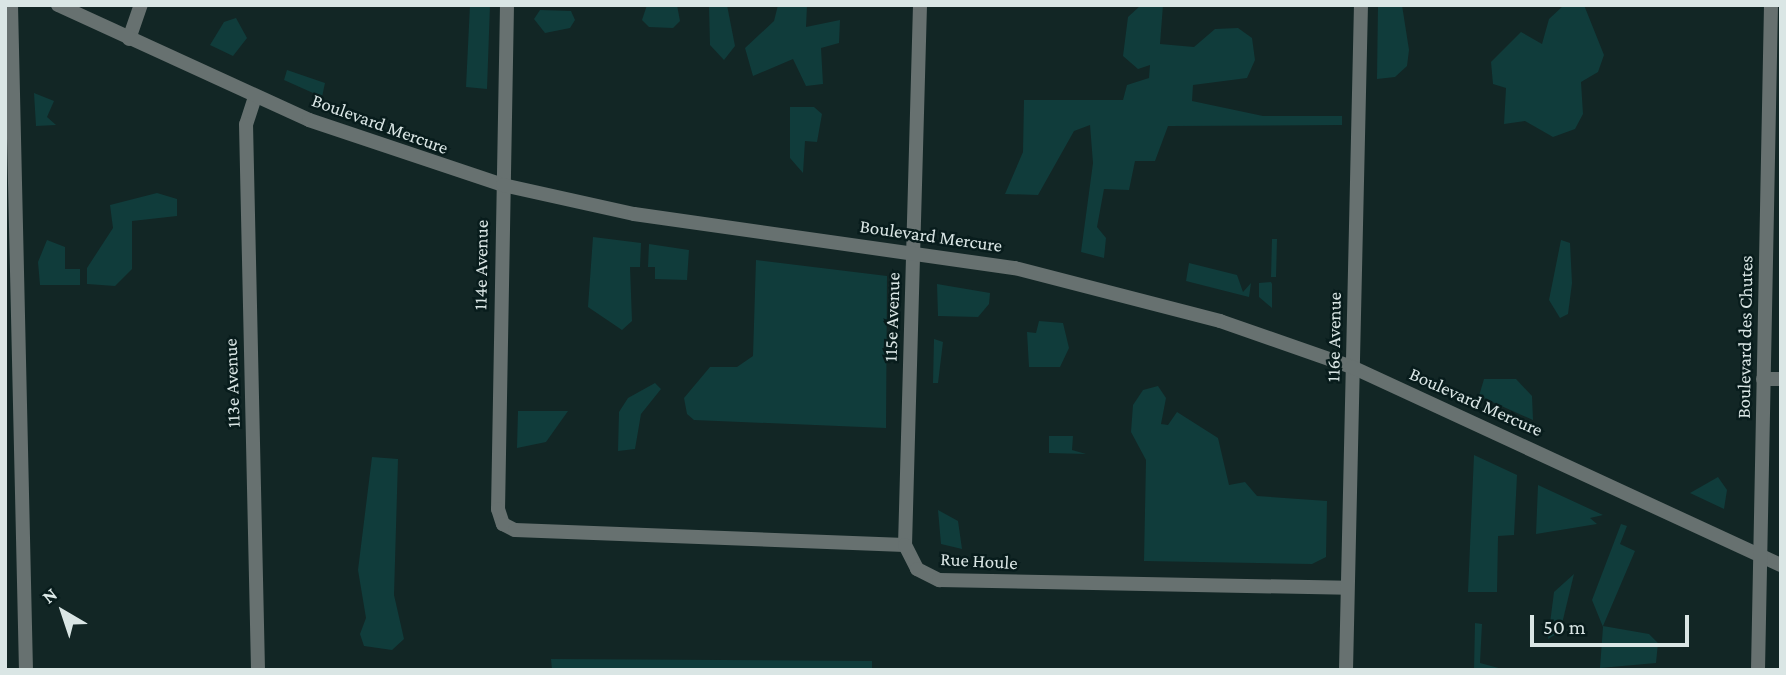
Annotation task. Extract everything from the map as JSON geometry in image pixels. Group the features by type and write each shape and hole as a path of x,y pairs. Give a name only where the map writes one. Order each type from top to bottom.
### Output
{"street":[{"path":"10,5 26,670"},
{"name":"Boulevard Mercure","path":"58,5 255,97 368,143 502,185 634,214 914,251 1115,291 1352,367 1781,565"},
{"path":"129,39 141,5"},
{"name":"114e Avenue","path":"507,5 498,509 503,524 515,530 905,545"},
{"name":"115e Avenue","path":"905,545 920,5"},
{"name":"116e Avenue","path":"1346,670 1360,5"},
{"name":"Boulevard des Chutes","path":"1758,670 1763,379 1775,54 1771,5"},
{"name":"113e Avenue","path":"255,97 246,124 258,670"},
{"path":"1763,379 1781,379"},
{"name":"Rue Houle","path":"905,545 917,569 939,580 1347,588"}],"shaded area":[{"path":"470,5 490,5 487,89 466,87"},
{"path":"647,5 677,5 680,21 673,28 649,27 642,20"},
{"path":"709,5 727,5 735,46 724,60 710,45"},
{"path":"778,5 807,5 806,27 840,20 839,43 821,48 823,84 806,86 793,59 753,76 745,48 774,21"},
{"path":"1141,5 1163,5 1160,44 1194,47 1215,29 1238,28 1252,38 1255,60 1247,78 1193,85 1192,101 1263,116 1342,116 1342,125 1168,126 1155,161 1135,161 1129,190 1104,189 1097,227 1106,238 1104,258 1081,252 1093,163 1090,125 1074,131 1038,195 1005,194 1023,152 1024,100 1123,100 1127,85 1149,78 1150,65 1138,69 1123,56 1128,17"},
{"path":"1378,5 1402,5 1409,50 1407,66 1395,77 1377,79"},
{"path":"1564,5 1584,5 1604,55 1598,72 1581,82 1583,114 1575,129 1553,137 1525,121 1504,124 1506,88 1493,84 1491,62 1521,32 1542,44 1549,19"},
{"path":"540,10 571,11 575,20 570,28 545,33 534,19"},
{"path":"236,18 247,38 233,56 210,45 224,22"},
{"path":"287,70 325,83 322,97 284,80"},
{"path":"34,93 54,101 47,117 56,125 36,126"},
{"path":"790,107 814,107 822,114 817,142 805,141 803,173 790,158"},
{"path":"157,193 177,199 177,216 132,221 132,269 115,286 87,284 87,268 113,228 110,205"},
{"path":"593,237 641,243 640,267 630,267 632,321 622,330 588,307"},
{"path":"1272,239 1277,239 1276,277 1271,277"},
{"path":"47,240 65,247 65,269 80,269 80,285 40,285 38,262"},
{"path":"1561,240 1570,243 1572,283 1568,314 1560,318 1549,300"},
{"path":"649,244 689,250 687,280 655,279 655,267 648,267"},
{"path":"756,260 887,276 886,428 694,420 687,414 684,398 710,367 737,367 753,356"},
{"path":"1189,263 1237,275 1243,292 1251,283 1249,297 1186,281"},
{"path":"1271,282 1272,308 1259,297 1259,283"},
{"path":"937,284 990,293 989,304 978,317 938,316"},
{"path":"1039,321 1063,323 1069,348 1060,367 1029,367 1027,332 1036,333"},
{"path":"934,339 943,342 938,383 933,383"},
{"path":"1484,379 1516,379 1532,396 1533,420 1479,396"},
{"path":"655,383 661,389 641,414 635,449 618,451 619,412 628,398"},
{"path":"1158,386 1166,398 1161,424 1168,425 1177,412 1218,438 1229,485 1245,482 1257,496 1327,501 1326,557 1312,564 1144,561 1146,460 1131,432 1133,405 1143,390"},
{"path":"518,411 568,411 546,442 517,448"},
{"path":"1049,436 1073,436 1072,450 1086,454 1049,453"},
{"path":"1474,455 1517,475 1514,535 1498,536 1497,592 1468,592"},
{"path":"372,457 398,459 394,595 404,639 392,650 364,646 360,634 366,618 358,570"},
{"path":"1718,477 1727,490 1724,509 1690,493"},
{"path":"1538,485 1603,515 1590,518 1597,524 1536,534"},
{"path":"938,510 958,521 962,549 941,544"},
{"path":"1621,524 1627,526 1620,544 1635,551 1603,626 1649,634 1658,643 1656,663 1600,668 1603,627 1592,600"},
{"path":"1574,574 1560,632 1548,639 1554,592"},
{"path":"1475,623 1482,624 1480,663 1506,670 1474,670"},
{"path":"551,659 872,661 872,670 552,670"}]}
